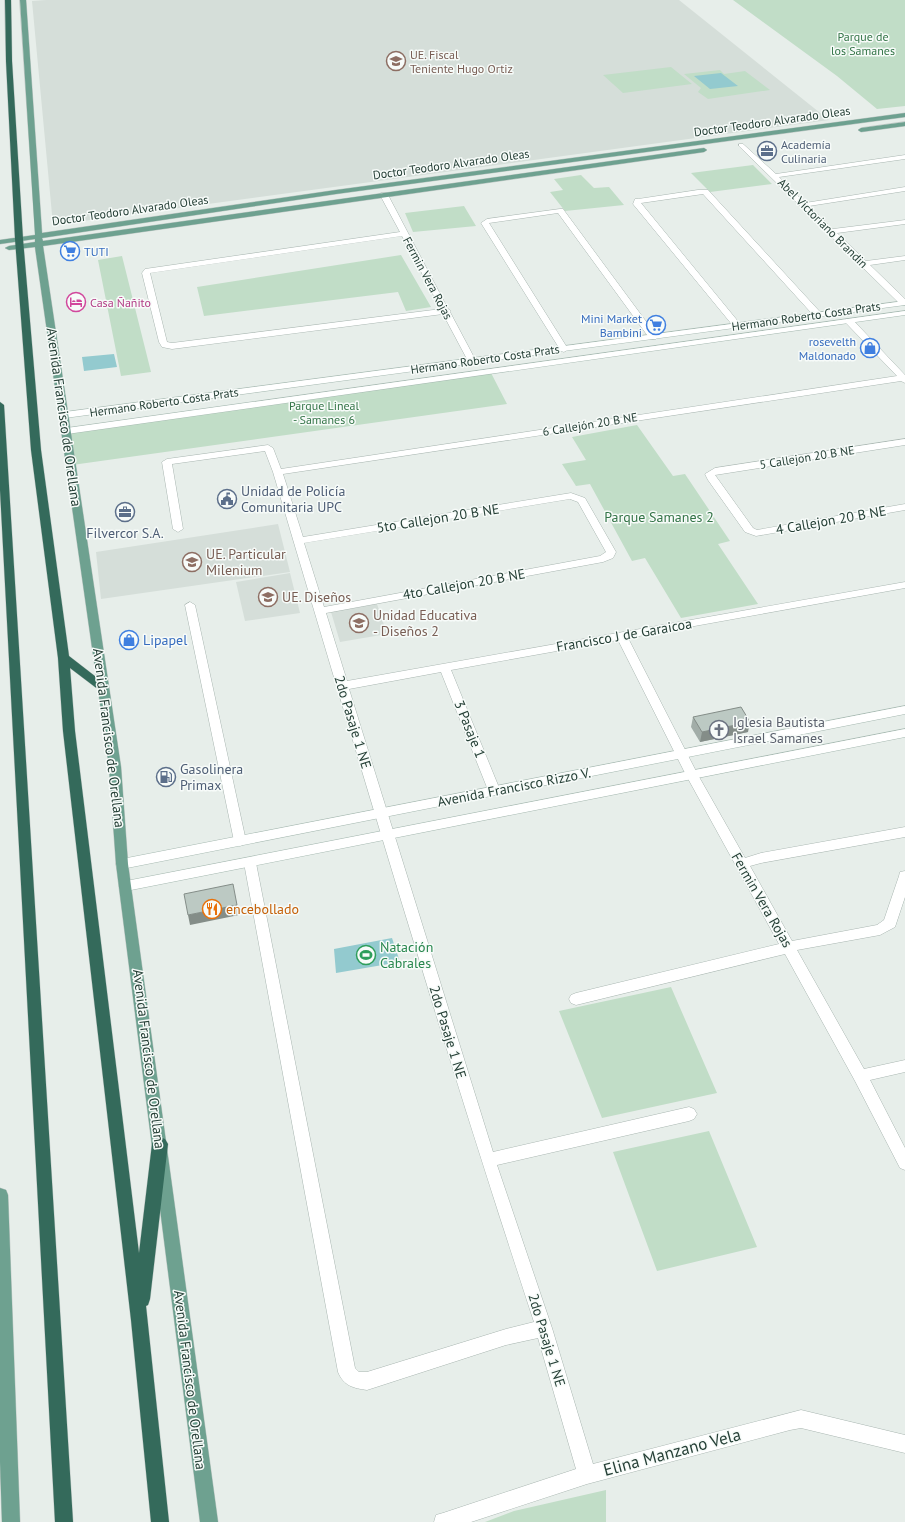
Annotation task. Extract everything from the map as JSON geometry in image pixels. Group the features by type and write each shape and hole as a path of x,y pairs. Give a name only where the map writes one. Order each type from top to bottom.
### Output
{"highway":[{"name":"Avenida Francisco de Orellana","path":"8,0 9,61 20,243 36,450 64,658 70,739 139,1320 160,1522"},
{"path":"0,405 64,1522"},
{"path":"64,658 103,687"},
{"path":"139,1320 160,1144"}],"main road":[{"name":"Avenida Francisco de Orellana","path":"23,0 39,245 115,767 122,864 209,1522"},
{"name":"Doctor Teodoro Alvarado Oleas","path":"0,250 39,235 367,188 905,115"},
{"name":"Doctor Teodoro Alvarado Oleas","path":"852,131 905,124"},
{"name":"Doctor Teodoro Alvarado Oleas","path":"726,147 757,143"},
{"name":"Doctor Teodoro Alvarado Oleas","path":"0,242 39,245 710,149"},
{"path":"0,1195 11,1522"}],"street":[{"name":"Abel Victoriano Brandin","path":"741,145 904,303"},
{"path":"774,176 905,157"},
{"path":"804,205 905,190"},
{"path":"737,325 637,204 638,201 705,192 818,314"},
{"name":"Fermin Vera Rojas","path":"384,195 472,361"},
{"path":"564,348 485,223 487,221 560,211 653,337"},
{"path":"831,232 905,222"},
{"path":"405,233 148,271 146,273 163,342 165,345 172,346 446,312"},
{"path":"864,264 905,258"},
{"name":"Hermano Roberto Costa Prats","path":"64,415 904,303"},
{"name":"Hermano Roberto Costa Prats","path":"66,431 905,313"},
{"path":"849,321 904,379"},
{"path":"692,331 699,342"},
{"name":"6 Callejón 20 B NE","path":"278,472 604,422 904,379"},
{"path":"332,380 337,392"},
{"name":"5 Callejon 20 B NE","path":"756,533 749,530 710,474 715,471 905,442"},
{"name":"2do Pasaje 1 NE","path":"178,529 167,462 268,448 278,472 380,813 488,1160 544,1328 587,1475"},
{"name":"5to Callejon 20 B NE","path":"298,541 571,496 578,497 582,500 611,552 609,556"},
{"name":"4 Callejon 20 B NE","path":"756,533 905,507"},
{"name":"4to Callejon 20 B NE","path":"319,611 603,559 609,556"},
{"name":"Francisco J de Garaicoa","path":"342,686 905,584"},
{"path":"190,605 240,841"},
{"name":"Fermin Vera Rojas","path":"621,636 692,775 860,1076 905,1163"},
{"name":"3 Pasaje 1","path":"445,668 494,790"},
{"name":"Avenida Francisco Rizzo V.","path":"122,864 905,710"},
{"name":"Avenida Francisco Rizzo V.","path":"126,886 250,863 905,733"},
{"path":"741,864 762,858 905,832"},
{"path":"250,863 346,1372 355,1380 367,1381 506,1337 544,1328"},
{"path":"576,999 805,943 880,930 890,923 905,876"},
{"path":"860,1076 905,1066"},
{"path":"488,1160 689,1114"},
{"name":"Elina Manzano Vela","path":"443,1522 587,1475 801,1419 905,1444"}],"shaded area":[{"name":"UE. Fiscal Teniente Hugo Ortiz","path":"679,0 829,120 53,225 32,1"},
{"name":"UE. Particular Milenium","path":"278,524 290,572 101,599 96,552"},
{"name":"UE. Diseños","path":"290,573 300,613 245,621 236,582"},
{"name":"Unidad Educativa - Diseños 2","path":"377,604 387,634 340,642 331,612"}],"green space":[{"name":"Parque de los Samanes","path":"733,0 905,0 905,106 877,109 837,76"},
{"path":"671,67 692,84 623,93 603,75"},
{"path":"720,70 724,74 745,71 770,90 708,99 698,92 701,88 684,74"},
{"path":"753,165 772,184 710,192 691,173"},
{"path":"581,175 594,188 609,187 624,205 565,211 550,192 563,190 554,179"},
{"path":"464,206 476,226 413,232 405,213"},
{"path":"401,255 431,307 406,311 398,292 204,316 197,287"},
{"path":"122,256 151,372 121,376 98,260"},
{"name":"Parque Lineal - Samanes 6","path":"490,371 507,404 72,465 67,431"},
{"name":"Parque Samanes 2","path":"637,425 673,476 685,474 730,541 718,544 758,604 681,618 645,558 632,561 590,484 576,486 562,464 586,460 572,437"},
{"path":"671,987 717,1093 602,1118 559,1011"},
{"path":"709,1131 757,1247 657,1271 613,1152"},
{"path":"606,1490 606,1522 485,1522 514,1511"}],"water":[{"path":"721,73 738,86 710,89 694,76"},
{"path":"114,354 117,367 84,371 82,357"},
{"name":"Natación Cabrales","path":"392,938 400,962 336,973 334,949"}],"building":[{"path":"741,707 750,722 702,732 693,717"},
{"path":"233,884 237,905 188,915 184,894"}],"place":[{"name":"UE. Fiscal Teniente Hugo Ortiz","path":"396,61"},
{"name":"Academía Culinaria","path":"767,151"},
{"name":"TUTI","path":"70,251"},
{"name":"Casa Ñañito","path":"76,302"},
{"name":"Mini Market Bambini","path":"656,325"},
{"name":"rosevelth Maldonado","path":"870,348"},
{"name":"Unidad de Policía Comunitaria UPC","path":"227,499"},
{"name":"Filvercor S.A.","path":"125,512"},
{"name":"UE. Particular Milenium","path":"192,562"},
{"name":"UE. Diseños","path":"268,597"},
{"name":"Unidad Educativa - Diseños 2","path":"359,623"},
{"name":"Lipapel","path":"129,640"},
{"name":"Iglesia Bautista Israel Samanes","path":"719,730"},
{"name":"Gasolinera Primax","path":"166,777"},
{"name":"encebollado","path":"212,909"},
{"name":"Natación Cabrales","path":"366,955"}]}
